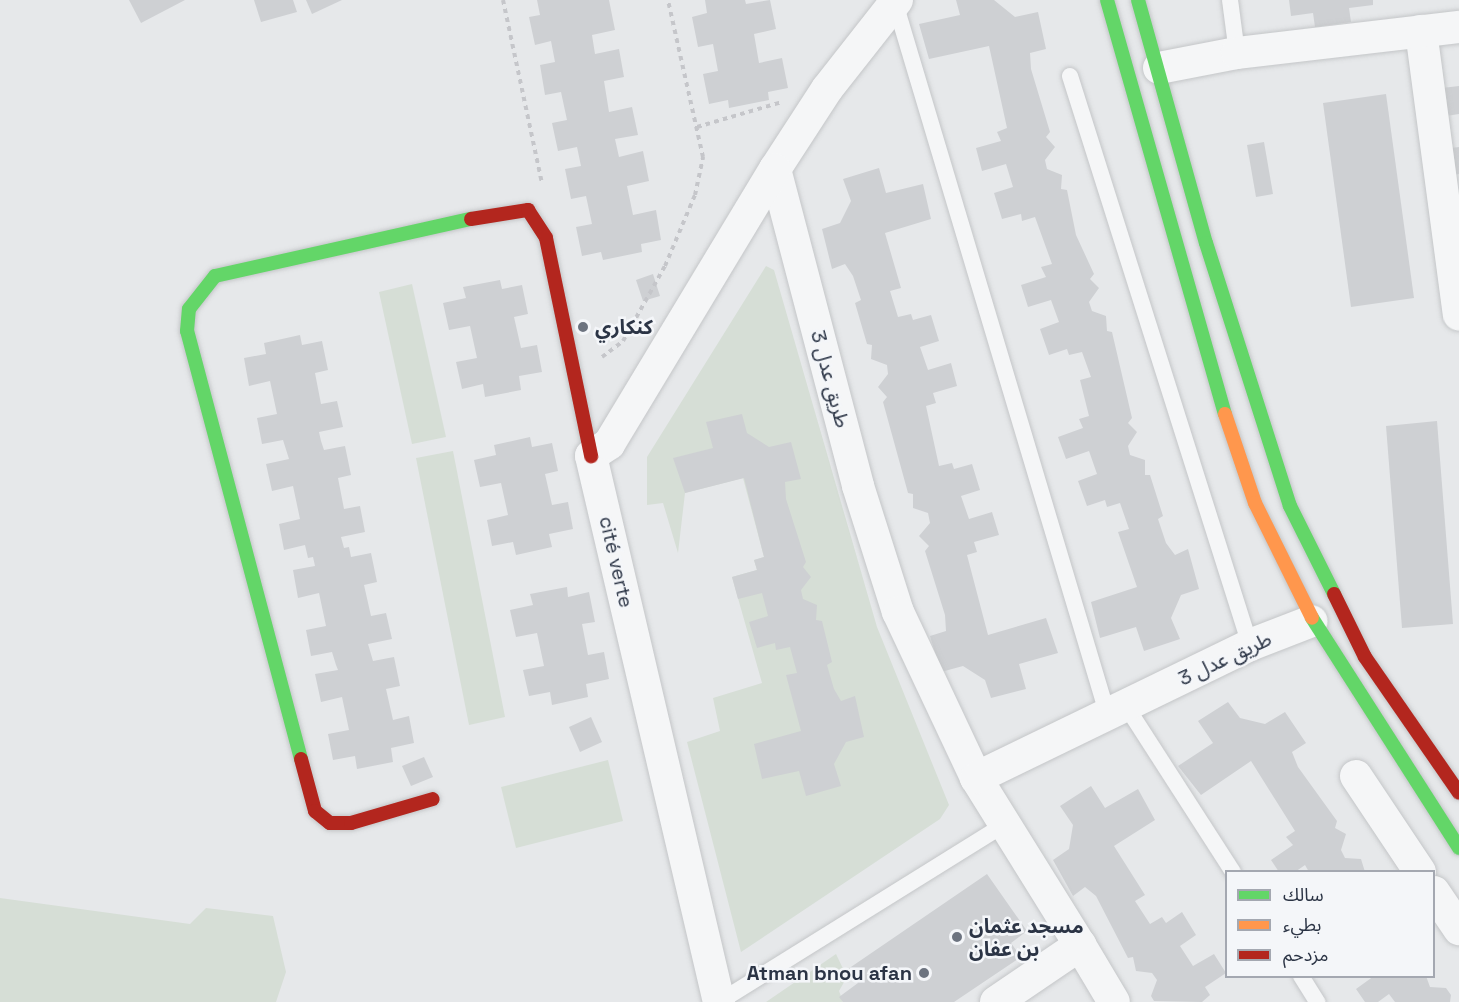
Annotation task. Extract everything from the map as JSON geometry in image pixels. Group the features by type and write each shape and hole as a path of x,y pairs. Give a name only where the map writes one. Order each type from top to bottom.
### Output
{"main road":[{"path":"1107,0 1231,440 1283,566 1312,621 1459,848"},
{"path":"1138,0 1159,68 1206,243 1290,506 1365,657 1459,793"},
{"path":"433,799 351,823 330,823 315,811 188,331 189,309 215,276 514,209 528,210 539,222 591,456"}],"street":[{"path":"591,456 609,444 826,89 896,1"},
{"path":"1159,68 1237,52 1459,27"},
{"path":"1421,31 1459,314"},
{"name":"طريق عدل 3","path":"775,169 858,486 898,612 976,778 1080,945"},
{"name":"cité verte","path":"591,456 719,1002"},
{"name":"طريق عدل 3","path":"976,778 1250,645 1312,621"},
{"path":"1356,776 1419,870"},
{"path":"1435,893 1459,929"},
{"path":"996,1002 1080,945 1114,1002"}],"lane":[{"path":"1230,0 1237,52"},
{"path":"896,1 1117,711 1232,870"},
{"path":"1070,76 1250,645"},
{"path":"719,1002 1005,824"},
{"path":"1302,978 1317,1002"}],"path":[{"path":"503,0 542,178 539,222"},
{"path":"575,378 623,341 665,266 695,195 703,157 668,0"},
{"path":"697,127 826,89"}],"shaded area":[{"path":"766,266 774,270 877,627 949,805 940,819 741,952 687,742 720,731 713,698 762,683 732,577 757,570 754,560 764,557 743,478 685,493 678,553 663,503 647,505 647,457"},
{"path":"412,284 446,437 412,444 379,292"},
{"path":"453,451 505,717 469,725 416,458"},
{"path":"608,760 623,821 516,848 501,787"},
{"path":"0,898 190,924 206,908 273,916 286,972 276,1002 0,1002"},
{"path":"836,954 847,977 839,991 843,1002 766,1002"}],"building":[{"path":"129,0 185,0 141,23"},
{"path":"254,0 293,0 297,12 261,22"},
{"path":"306,0 342,0 312,14"},
{"path":"537,0 609,0 615,30 592,35 595,54 619,49 624,77 604,81 609,112 632,107 638,135 615,139 619,157 643,151 649,181 627,186 633,215 656,210 661,240 641,244 642,252 603,260 601,252 582,256 576,227 592,224 586,196 571,199 565,169 581,166 577,147 558,151 552,123 567,120 561,92 545,95 540,65 555,62 551,41 535,45 529,17 540,15"},
{"path":"705,0 745,0 746,4 770,0 776,29 754,34 759,63 782,58 788,88 768,92 769,100 729,108 728,100 709,104 703,74 718,71 713,44 698,47 692,17 707,13"},
{"path":"956,0 994,0 1015,17 1038,12 1046,49 1030,53 1031,69 1050,132 1046,137 1055,147 1045,160 1047,169 1062,175 1061,189 1067,190 1076,235 1094,274 1090,279 1099,288 1089,302 1092,311 1106,316 1107,331 1112,332 1132,418 1128,423 1137,432 1128,446 1130,455 1145,460 1145,475 1150,475 1163,516 1158,519 1166,543 1175,555 1188,549 1199,589 1181,595 1171,618 1180,639 1144,651 1136,627 1100,638 1091,602 1137,587 1118,532 1129,529 1120,503 1107,507 1105,500 1087,506 1078,481 1097,474 1089,451 1066,459 1058,437 1083,428 1079,419 1089,416 1080,380 1091,377 1082,352 1069,355 1067,349 1049,355 1040,329 1059,322 1051,300 1028,307 1021,285 1046,277 1041,267 1052,264 1035,217 1022,221 1021,214 1002,219 994,193 1013,187 1006,164 982,171 976,148 1001,141 997,132 1007,128 989,46 929,59 919,24 960,15"},
{"path":"1289,0 1373,0 1373,5 1349,8 1351,22 1315,27 1313,13 1291,16"},
{"path":"1459,86 1459,114 1446,116 1442,88"},
{"path":"1386,94 1414,298 1351,307 1323,103"},
{"path":"1264,142 1273,194 1256,197 1247,145"},
{"path":"1459,147 1459,174 1454,175 1451,148"},
{"path":"879,168 886,193 923,184 931,219 885,233 901,288 890,291 898,317 911,314 913,320 931,315 939,341 920,347 928,370 951,363 957,386 933,393 936,403 926,406 939,466 952,463 954,469 972,464 980,490 961,496 969,519 992,512 999,535 974,542 977,552 967,555 988,635 1046,618 1058,653 1019,664 1026,689 991,698 985,680 963,666 941,672 930,636 946,631 945,615 925,551 929,546 919,536 930,523 928,513 913,508 913,494 908,493 883,402 887,397 878,387 888,374 887,365 871,359 872,345 867,344 855,303 861,300 853,276 845,264 832,269 822,229 840,223 851,201 843,179"},
{"path":"653,274 660,296 643,301 636,280"},
{"path":"500,280 502,289 522,285 528,314 514,317 521,348 537,345 542,372 519,376 521,390 485,397 483,384 462,389 456,362 477,358 470,326 449,330 443,303 466,298 463,287"},
{"path":"300,335 302,345 322,341 328,370 315,373 321,404 337,401 343,427 319,432 321,441 324,450 345,446 351,475 338,478 344,509 360,506 365,532 341,537 344,548 349,547 351,557 371,553 377,582 364,585 371,616 386,613 392,639 368,644 373,661 394,657 400,686 386,689 393,720 409,716 414,743 391,748 393,762 357,769 355,756 333,760 328,734 349,730 342,697 321,702 315,674 338,670 332,652 311,656 306,630 326,626 319,593 298,598 293,570 315,566 313,557 308,558 305,545 284,550 279,524 300,519 293,486 272,491 266,464 289,459 283,440 262,444 257,418 277,414 270,381 249,386 244,358 266,354 264,343"},
{"path":"742,414 747,433 769,447 791,442 801,479 785,482 786,499 806,562 803,567 811,577 801,590 803,599 817,605 816,620 822,621 832,662 827,665 834,689 841,701 855,696 864,737 846,742 834,764 841,786 806,796 799,771 762,779 754,744 801,731 786,675 797,673 790,647 776,650 775,643 757,648 749,622 768,616 762,593 738,599 732,577 757,570 754,560 764,557 744,478 685,493 673,458 713,448 706,422"},
{"path":"1437,421 1453,624 1402,628 1386,426"},
{"path":"530,437 532,447 552,443 558,471 545,474 552,505 568,502 573,529 549,534 552,547 516,555 513,542 492,546 487,520 508,515 501,483 480,487 474,460 496,455 494,445"},
{"path":"567,587 568,597 589,592 595,622 582,624 588,655 604,652 609,679 586,684 588,697 552,705 550,692 529,696 523,670 544,666 537,633 516,637 510,610 533,605 530,594"},
{"path":"1228,702 1240,718 1265,724 1285,712 1306,743 1292,752 1298,767 1337,821 1335,828 1346,834 1341,850 1345,858 1361,859 1364,870 1308,870 1305,865 1298,870 1278,870 1271,860 1293,845 1286,837 1295,831 1251,761 1201,795 1178,766 1213,743 1198,721"},
{"path":"591,717 602,742 580,752 569,727"},
{"path":"424,757 433,777 411,786 402,766"},
{"path":"1091,786 1105,808 1138,789 1155,820 1114,846 1145,895 1135,901 1150,924 1162,917 1166,923 1182,912 1196,935 1180,946 1193,966 1214,954 1225,971 1205,987 1210,995 1202,1002 1154,1001 1151,996 1157,980 1152,973 1136,971 1133,957 1128,958 1096,896 1085,887 1073,896 1053,860 1069,849 1073,825 1060,806"},
{"name":"مسجد عثمان بن عفان","path":"987,874 1027,931 1011,943 1021,957 954,1002 843,1002 839,997 858,983 848,969"},
{"path":"1371,978 1427,978 1430,987 1446,988 1451,995 1450,1002 1395,1002 1389,994 1378,1002 1365,1002 1356,989"}],"traffic: fast":[{"path":"1107,0 1225,414"},
{"path":"1138,0 1206,243 1290,506 1334,594"},
{"path":"301,759 187,331 189,309 215,276 471,219"},
{"path":"1312,618 1459,848"}],"traffic: slow":[{"path":"1225,414 1255,503 1312,618"}],"traffic: jam":[{"path":"471,219 528,210 546,238 591,456"},
{"path":"1334,594 1365,657 1459,793"},
{"path":"301,759 315,811 330,823 351,823 433,799"}],"place":[{"name":"كنكاري","path":"583,327"},
{"name":"مسجد عثمان بن عفان","path":"957,937"},
{"name":"Atman bnou afan","path":"924,973"}]}
